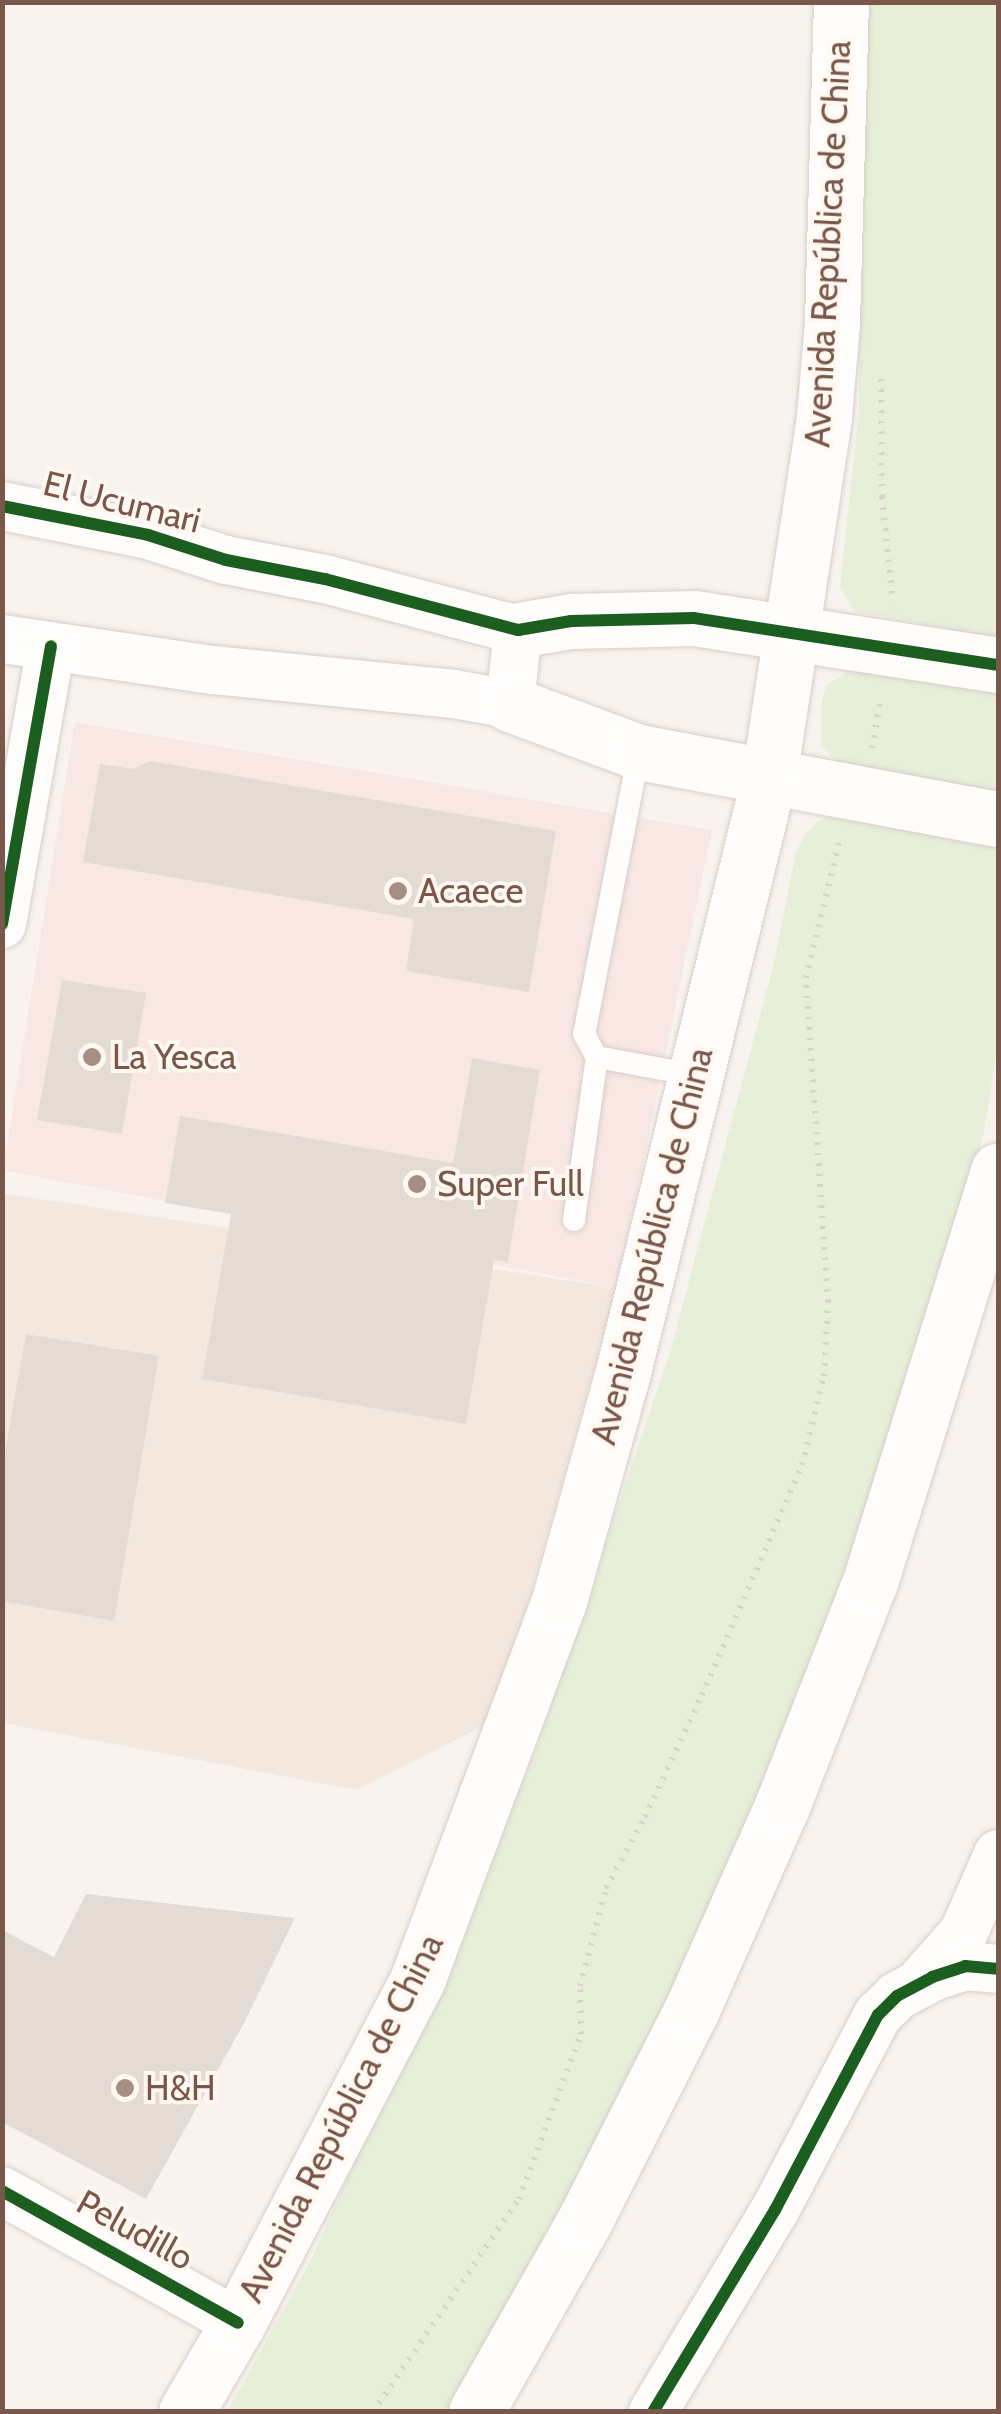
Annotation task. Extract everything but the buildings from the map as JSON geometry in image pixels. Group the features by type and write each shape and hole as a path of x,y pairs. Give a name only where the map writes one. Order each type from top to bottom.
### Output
{"main road":[{"name":"Avenida República de China","path":"186,2412 238,2322 418,1978 559,1601 622,1376 768,777 828,359 840,2"},
{"path":"518,630 632,618 694,618 789,629 998,665"},
{"path":"510,704 639,752 998,818"},
{"path":"476,2412 586,2218 692,2009 782,1806 870,1582 998,1170"}],"street":[{"name":"El Ucumari","path":"2,506 148,535 226,560 325,579 518,630"},
{"path":"2,639 212,670 454,694 510,704 518,630"},
{"path":"2,924 51,646"},
{"path":"653,2412 775,2210 857,2047 878,2015 915,1986 964,1932 998,1854"},
{"path":"915,1986 965,1966 998,1969"},
{"name":"Peludillo","path":"2,2191 238,2322"}],"lane":[{"path":"574,1220 597,1056 584,1034 639,752"},
{"path":"597,1056 694,1075"}],"path":[{"path":"373,2412 519,2199 580,2034 580,1986 606,1888 686,1730 802,1465 824,1376 828,1302 806,978 853,791 868,771 890,647"}],"shaded area":[{"path":"75,722 712,830 617,1288 3,1170"},
{"path":"2,1193 617,1288 495,1720 356,1790 3,1723"}],"green space":[{"path":"869,3 998,3 998,638 854,611 840,587 859,409 858,284"},
{"path":"855,667 998,689 998,792 845,768 833,758 821,744 822,700 828,684"},
{"path":"847,817 998,841 998,1045 983,1137 911,1396 827,1640 710,1921 566,2210 448,2411 227,2412 313,2256 532,1760 670,1352 774,963 796,852 807,831 822,819"}],"cycle path":[{"path":"2,506 148,535 226,560 325,579 518,630 571,621 694,618 998,665"},
{"path":"2,924 51,646"},
{"path":"653,2412 775,2210 878,2015 897,1996 932,1977 965,1966 998,1969"},
{"path":"2,2191 238,2323"}],"place":[{"name":"Acaece","path":"398,891"},
{"name":"La Yesca","path":"92,1057"},
{"name":"Super Full","path":"417,1184"},
{"name":"H&H","path":"125,2088"}]}
